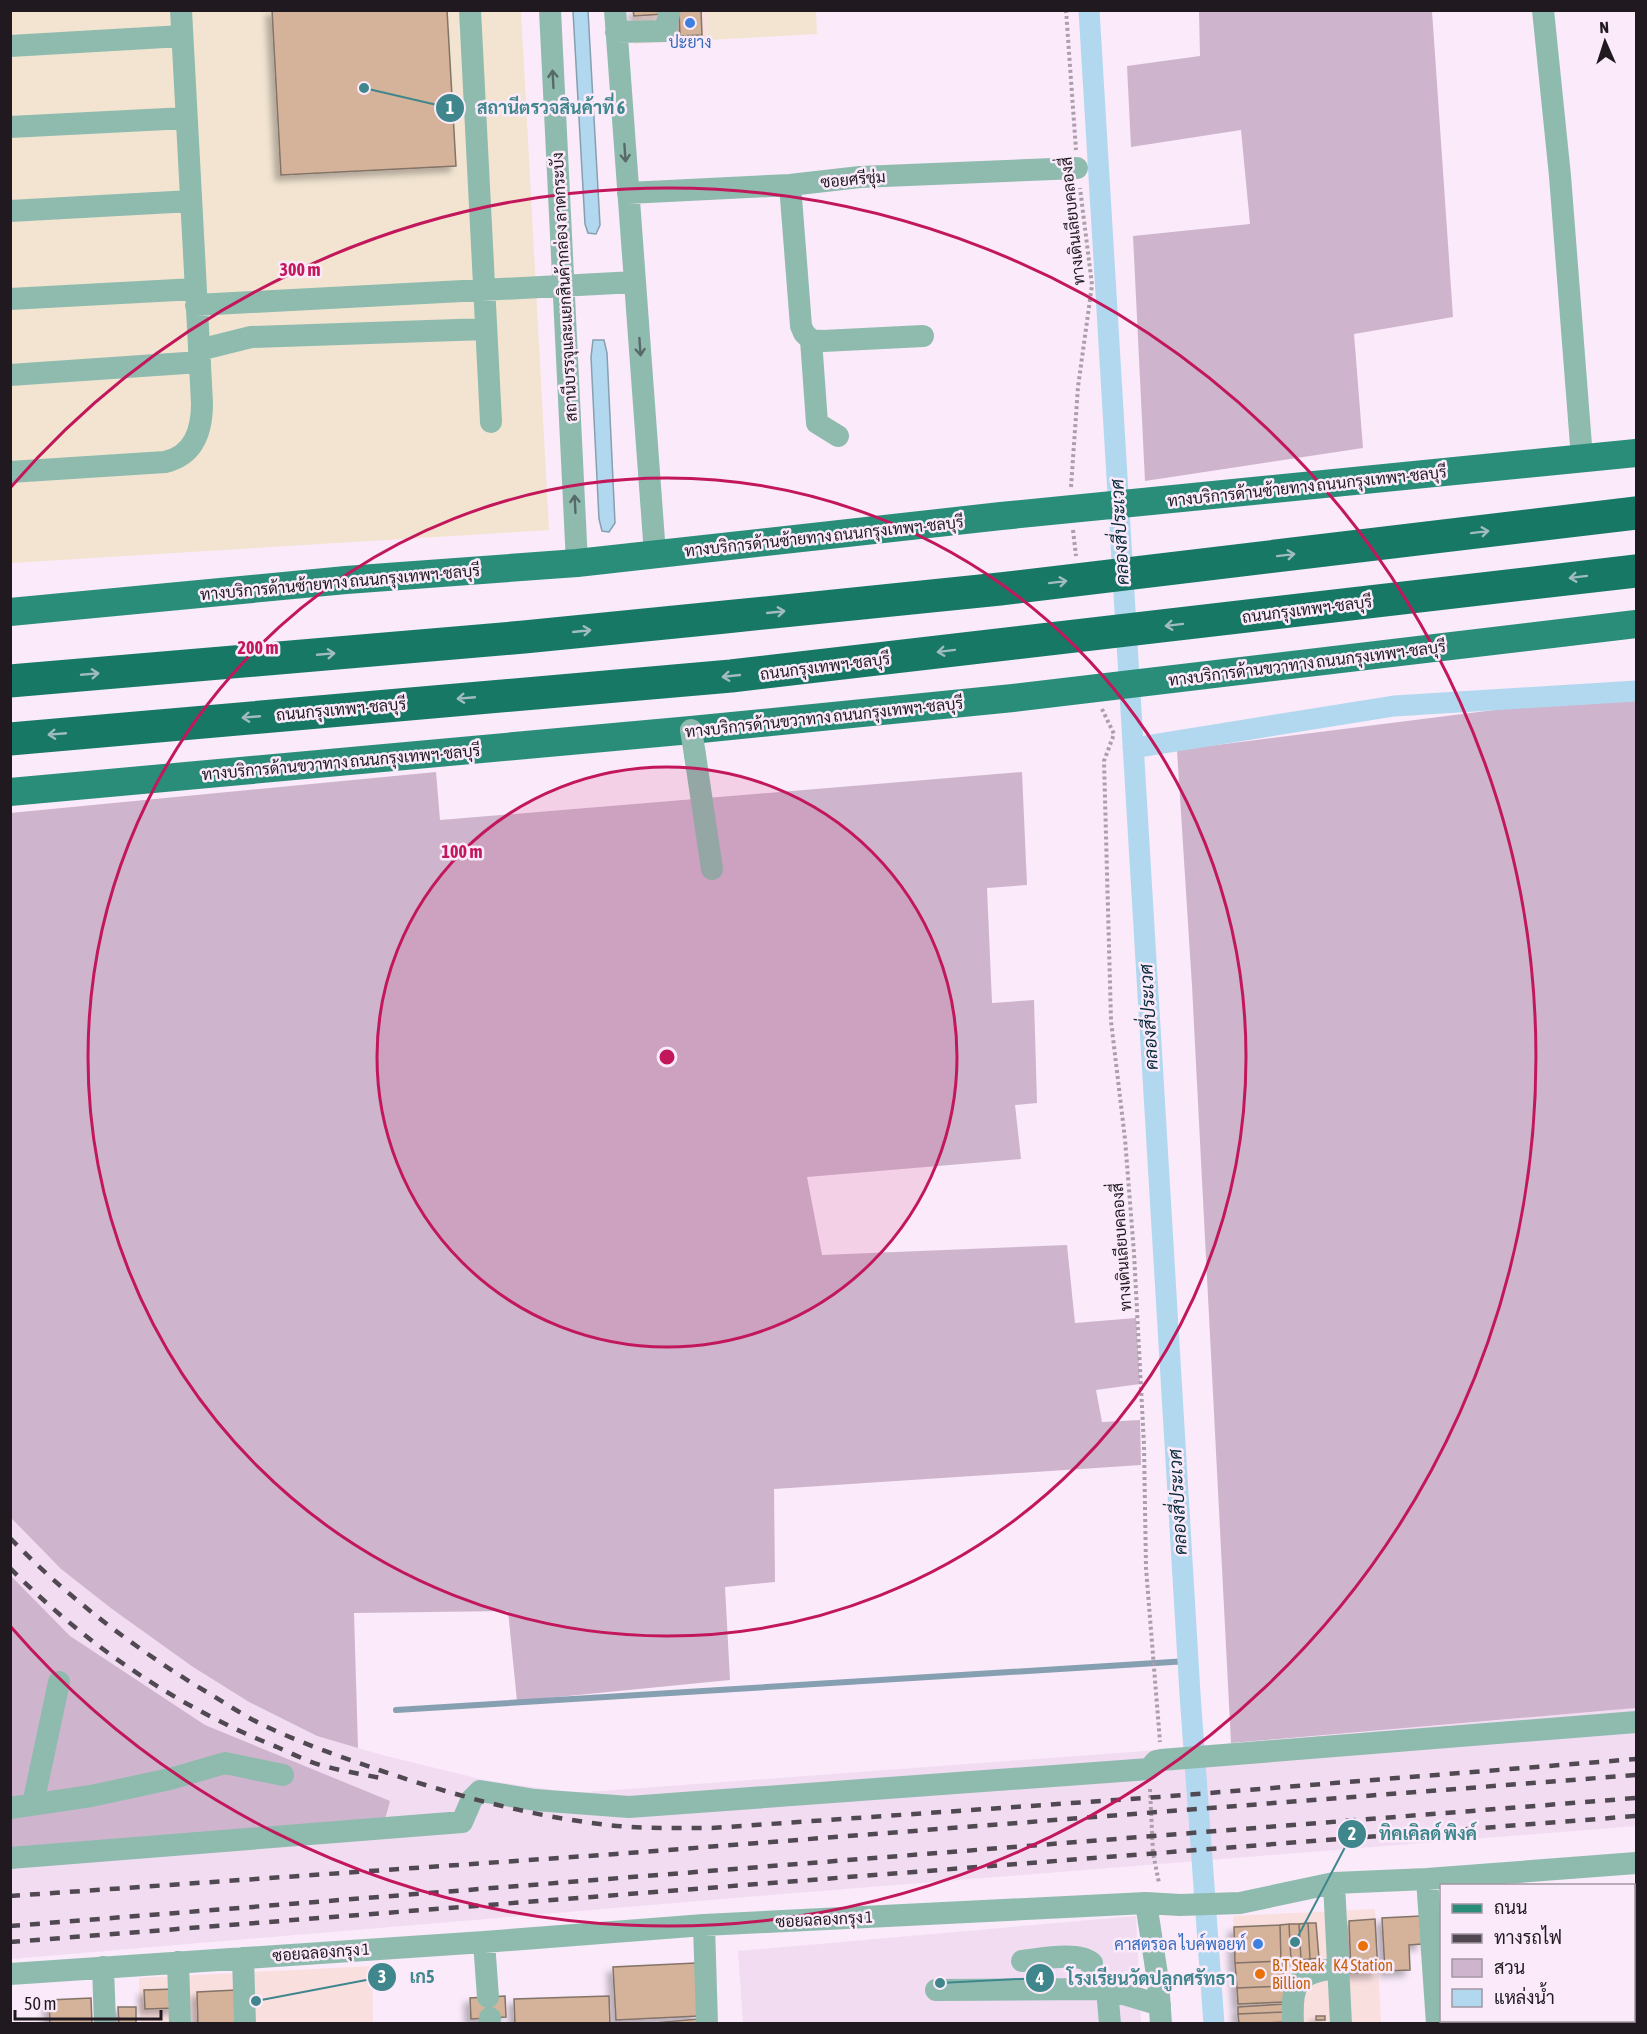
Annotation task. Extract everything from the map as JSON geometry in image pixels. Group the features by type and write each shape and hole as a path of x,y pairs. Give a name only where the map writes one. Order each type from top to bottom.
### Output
{"highway":[{"path":"10,681 524,637 1000,589 1636,513"},
{"name":"ถนนกรุงเทพฯ-ชลบุรี","path":"10,739 731,676 1636,571"}],"main road":[{"name":"ทางบริการด้านซ้ายทาง ถนนกรุงเทพฯ-ชลบุรี","path":"10,612 346,580 577,563 1001,516 1636,453"},
{"name":"ทางบริการด้านขวาทาง ถนนกรุงเทพฯ-ชลบุรี","path":"10,792 355,761 693,743 1013,698 1636,624"}],"street":[{"path":"10,472 165,462 184,455 194,440 201,421 181,10"},
{"path":"470,10 491,422"},
{"name":"สถานีบรรจุและแยกสินค้ากล่อง ลาดกระบัง","path":"550,10 577,563"},
{"path":"655,554 616,21 665,31 670,10"},
{"path":"1543,10 1561,188 1582,458"},
{"path":"10,46 182,36"},
{"path":"10,127 186,118"},
{"name":"ซอยศรีชุ่ม","path":"628,193 790,185 860,177 1077,168"},
{"path":"790,185 801,326 811,340 817,423 837,436"},
{"path":"10,211 191,201"},
{"path":"10,299 484,290 635,282"},
{"path":"10,375 199,356 251,337 486,329"},
{"path":"811,340 922,336"},
{"path":"693,743 712,869"},
{"path":"33,1804 59,1682"},
{"path":"10,1858 462,1822 472,1799 480,1791 544,1801 629,1807 1636,1722"},
{"path":"10,1808 91,1796 170,1779 225,1763 283,1775"},
{"name":"ซอยฉลองกรุง 1","path":"10,1974 484,1942 704,1924 1163,1904 1240,1903 1334,1883 1427,1879 1552,1878 1636,1863"},
{"path":"1427,1879 1437,2024"},
{"path":"1334,1883 1341,2024"},
{"path":"936,1990 1100,1989 1160,2014 1158,1981 1163,1904"},
{"path":"704,1924 707,2024"},
{"path":"484,1942 489,2013"},
{"path":"1022,1961 1077,1956 1087,1959 1092,1963 1110,2024"},
{"path":"243,1958 245,2024"},
{"path":"1293,2024 1294,1996 1302,1977 1338,1960"},
{"path":"178,1962 180,2024"},
{"path":"103,1967 105,2024"}],"path":[{"name":"ทางเดินเลียบคลองสี่","path":"1066,10 1077,168 1092,285 1078,387 1071,489"},
{"name":"ทางเดินเลียบคลองสี่","path":"1114,734 1104,761 1111,1021 1125,1140 1134,1254 1144,1445 1146,1568 1155,1763 1154,1853 1163,1904"}],"shaded area":[{"path":"11,11 521,11 549,530 11,563"},
{"path":"632,11 707,11 708,40 634,44"},
{"path":"707,11 816,11 817,34 708,40"},
{"path":"10,1518 61,1569 112,1609 193,1667 249,1702 317,1736 382,1755 484,1780 574,1793 1159,1750 1636,1708 1636,1826 770,1895 11,1959"},
{"path":"1375,1909 1381,2023 1239,2023 1233,1916"},
{"path":"1136,1916 1141,2023 743,2023 738,1951"},
{"path":"372,1966 373,2023 140,2023 139,1978"}],"green space":[{"path":"1199,11 1432,11 1453,317 1354,334 1363,448 1145,481 1133,236 1250,224 1241,130 1131,147 1127,66 1200,56"},
{"path":"1636,692 1636,1708 1231,1743 1192,986 1177,750"},
{"path":"436,772 440,820 1022,772 1027,885 987,888 992,1003 1034,1000 1037,1103 1015,1105 1021,1159 807,1177 822,1255 1067,1245 1075,1323 1136,1318 1140,1384 1096,1390 1102,1422 1140,1420 1141,1465 774,1489 775,1582 725,1587 730,1680 517,1701 508,1611 354,1613 358,1748 317,1736 249,1702 193,1667 61,1569 11,1518 10,813"},
{"path":"10,1575 70,1636 205,1725 390,1801 383,1827 11,1854"}],"water":[{"path":"573,11 588,11 600,225 596,234 588,233 585,224"},
{"path":"593,340 604,340 607,353 615,523 609,532 602,531 599,519 591,357"}],"building":[{"path":"272,10 447,10 456,166 281,175"},
{"name":"ปะยาง","path":"633,10 664,10 664,14 634,16"},
{"name":"ปะยาง","path":"679,10 701,10 702,35 680,36"},
{"path":"1635,1901 1636,1901 1635,1958"},
{"path":"1421,1916 1422,1944 1409,1945 1410,1970 1385,1971 1382,1918"},
{"name":"K4 Station","path":"1375,1919 1378,1972 1351,1973 1349,1921"},
{"path":"1308,1923 1310,1959 1301,1960 1299,1924"},
{"path":"1308,1923 1316,1923 1319,1958 1310,1959"},
{"path":"1289,1924 1291,1960 1281,1961 1280,1925"},
{"path":"1289,1924 1299,1924 1301,1960 1291,1960"},
{"name":"คาสตรอล ไบค์พอยท์","path":"1280,1925 1281,1961 1235,1963 1234,1927"},
{"path":"1319,1958 1319,1964 1301,1965 1301,1960"},
{"name":"B.T Steak Billion","path":"1283,1961 1284,1986 1237,1988 1235,1963"},
{"path":"1635,1961 1636,1961 1635,1986"},
{"path":"696,1963 699,2016 616,2020 613,1967"},
{"path":"1284,1986 1285,2002 1238,2004 1237,1988"},
{"path":"175,1989 176,2008 145,2009 144,1990"},
{"path":"1635,1989 1636,1989 1635,2014"},
{"path":"236,1990 237,2024 198,2024 197,1992"},
{"path":"505,1996 506,2017 471,2019 470,1998"},
{"path":"609,1996 610,2024 515,2024 514,1999"},
{"path":"91,1998 92,2024 50,2024 49,2000"},
{"path":"1285,2004 1285,2012 1238,2014 1238,2007"},
{"path":"118,2007 136,2007 136,2024 119,2024"},
{"path":"1285,2012 1286,2022 1239,2024 1238,2014"},
{"path":"1316,2016 1325,2016 1325,2020 1316,2020"},
{"path":"698,2019 698,2024 643,2024"},
{"path":"1626,2022 1626,2024 1589,2024"}],"waterway":[{"name":"คลองสี่ประเวศ","path":"1089,10 1190,1694 1214,2024"},
{"path":"1133,748 1394,706 1636,691"},
{"path":"396,1710 1188,1661"}],"railway":[{"path":"10,1538 56,1582 105,1623 183,1677 258,1722 336,1755 435,1788 520,1810 608,1825 712,1828 1159,1797 1636,1759"},
{"path":"10,1568 70,1623 102,1648 134,1671 204,1713 315,1763 386,1779"},
{"path":"10,1896 616,1854 1636,1775"},
{"path":"10,1926 1636,1798"},
{"path":"10,1942 1636,1816"}],"place":[{"name":"ปะยาง","path":"690,23"},
{"name":"สถานีตรวจสินค้าที่ 6","path":"364,88"},
{"name":"ทิคเคิลด์ พิงค์","path":"1295,1942"},
{"name":"คาสตรอล ไบค์พอยท์","path":"1258,1944"},
{"name":"K4 Station","path":"1363,1946"},
{"name":"B.T Steak Billion","path":"1260,1974"},
{"name":"โรงเรียนวัดปลูกศรัทธา","path":"940,1983"},
{"name":"เก5","path":"256,2001"}]}
